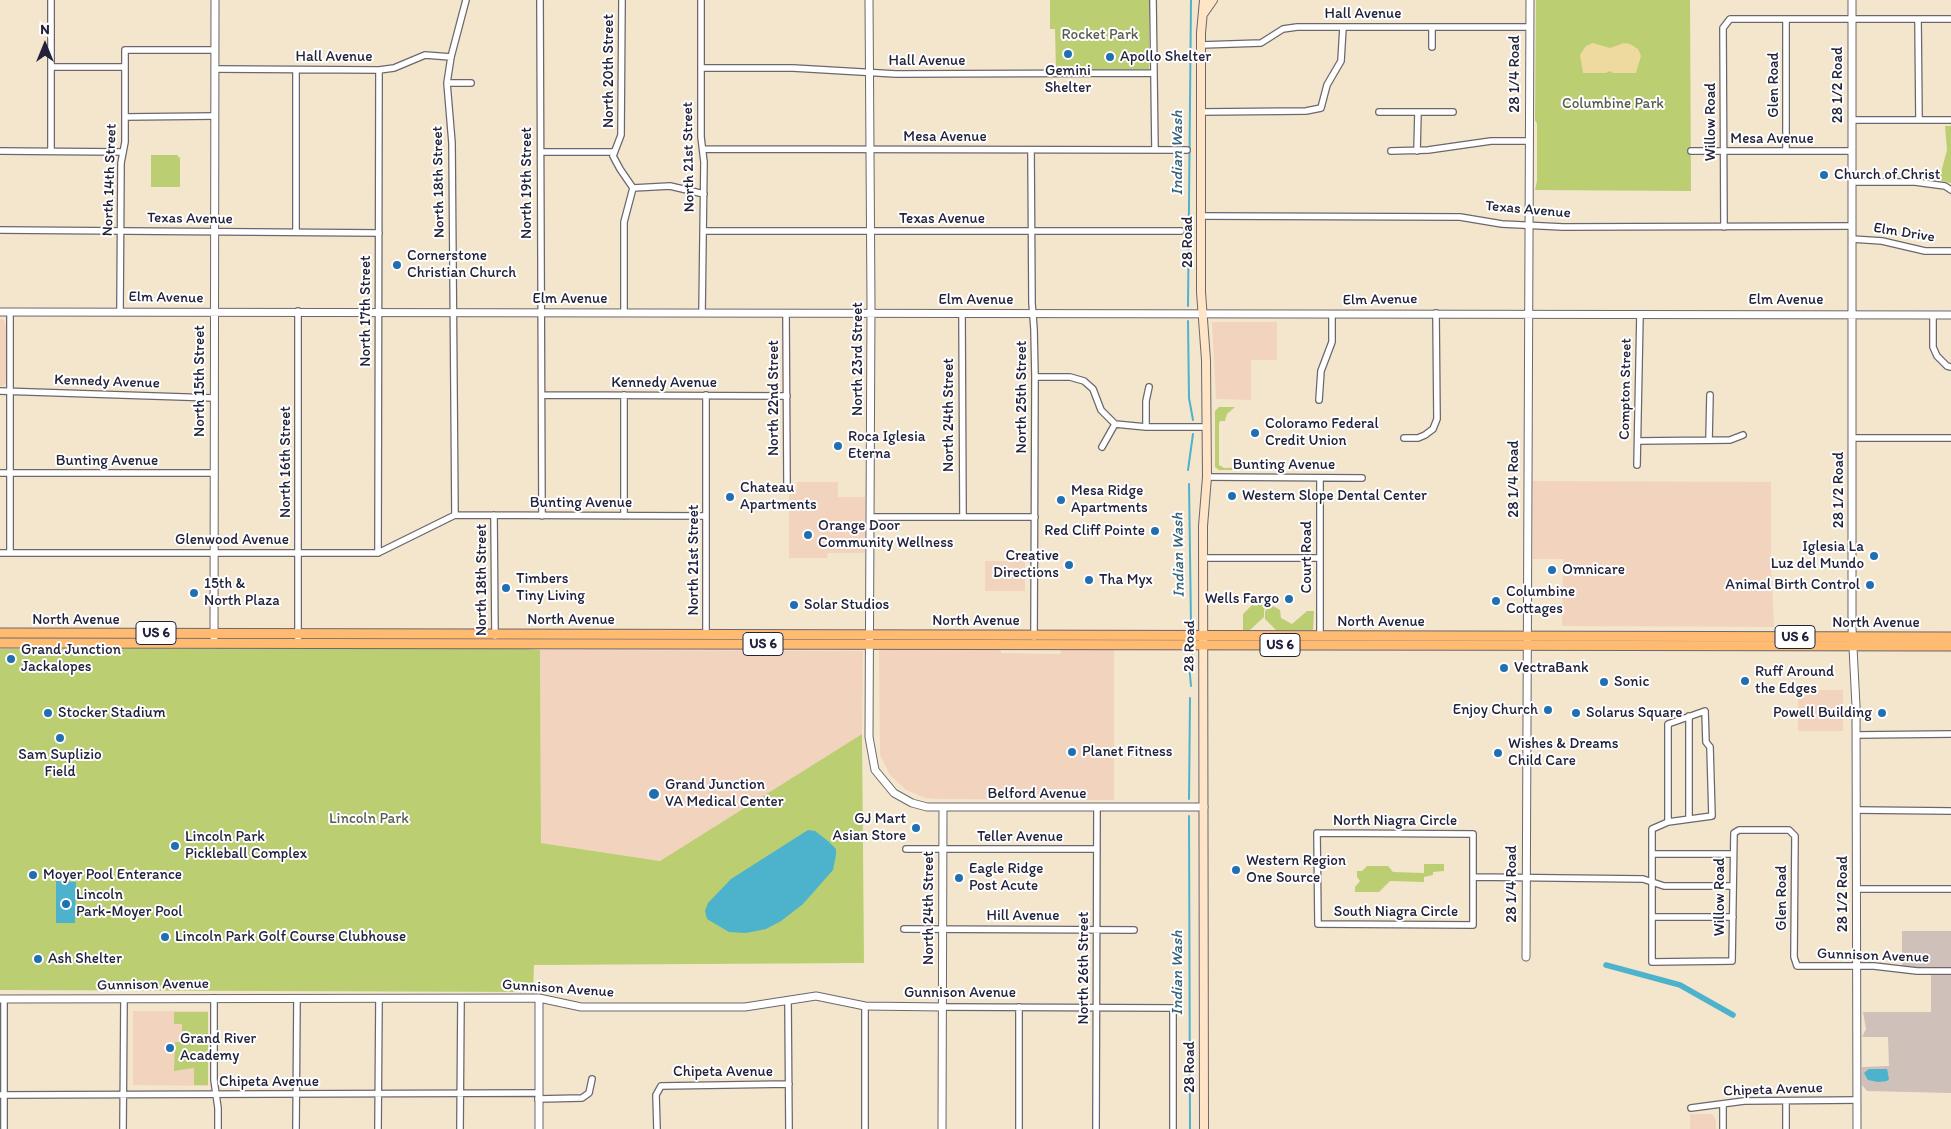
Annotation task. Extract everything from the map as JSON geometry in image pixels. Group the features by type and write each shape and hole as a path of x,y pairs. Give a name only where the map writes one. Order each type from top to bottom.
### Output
{"main road":[{"name":"28 Road","path":"1204,0 1201,45 1202,314 1206,360 1207,477 1204,509 1203,640 1204,1129"},
{"name":"28 Road","path":"1203,15 1213,0"},
{"name":"North Avenue","path":"0,633 98,633 298,643 376,644 706,644 1034,634 1162,635 1271,645 1721,646 1742,641 1853,641 1949,638"},
{"path":"51,643 69,638 91,638 98,633"},
{"name":"North Avenue","path":"0,643 214,638 298,633 376,633 748,634 1034,644 1118,644 1320,635 1690,636 1769,641 1810,636 1893,646 1951,646"},
{"path":"376,633 376,644"},
{"path":"517,644 530,639 544,639 549,634"},
{"path":"557,644 565,638 587,638 605,634"},
{"path":"639,634 639,644"},
{"path":"674,644 679,639 700,639 706,634"},
{"path":"706,644 716,638 738,638 748,634"},
{"path":"1070,644 1085,639 1107,639 1115,635"},
{"path":"1118,644 1127,638 1151,638 1162,635"},
{"path":"1271,645 1291,640 1311,640 1320,635"},
{"path":"1325,645 1332,639 1354,639 1370,636"},
{"path":"1408,636 1410,645"},
{"path":"1565,646 1584,640 1602,640 1611,636"},
{"path":"1606,646 1614,640 1639,640 1653,636"},
{"path":"1684,646 1690,636"},
{"path":"1893,646 1905,642 1931,642 1949,638"},
{"path":"1941,646 1949,638"}],"street":[{"path":"51,0 51,152"},
{"name":"North 15th Street","path":"214,638 215,0"},
{"name":"North 18th Street","path":"455,515 452,143 447,83 451,57 466,0"},
{"name":"North 19th Street","path":"540,0 542,516"},
{"name":"North 20th Street","path":"613,152 619,144 621,135 622,0"},
{"name":"North 21st Street","path":"702,0 701,68 704,194 702,313"},
{"name":"North 23rd Street","path":"869,0 871,231 870,745 873,763 879,777"},
{"path":"1153,0 1155,150"},
{"name":"28 1/4 Road","path":"1526,957 1527,313 1530,0"},
{"name":"28 1/2 Road","path":"1852,0 1853,641 1856,735 1857,1129"},
{"name":"Willow Road","path":"1724,227 1724,28 1730,19 1786,19"},
{"path":"1786,19 1951,19"},
{"name":"Glen Road","path":"1786,19 1786,151"},
{"path":"1918,19 1919,120"},
{"path":"1202,112 1306,111 1321,108 1327,85 1341,61 1343,27"},
{"path":"1432,27 1432,47"},
{"name":"Hall Avenue","path":"1201,45 1261,43 1289,28 1529,27"},
{"name":"North 14th Street","path":"120,311 125,50 215,50"},
{"name":"Hall Avenue","path":"215,69 379,70 394,68 425,55 451,57"},
{"path":"51,67 125,67"},
{"name":"Hall Avenue","path":"701,68 772,68 870,73 1153,73"},
{"path":"296,70 296,232"},
{"name":"North 17th Street","path":"378,553 379,70"},
{"path":"447,83 471,83"},
{"path":"1379,112 1452,112"},
{"path":"1417,151 1418,112"},
{"path":"125,117 215,116"},
{"path":"1852,120 1951,120"},
{"path":"1391,151 1417,151 1491,141 1528,140"},
{"name":"Mesa Avenue","path":"703,149 1187,150"},
{"name":"North 25th Street","path":"1031,150 1035,377 1034,644"},
{"path":"0,151 123,152"},
{"name":"Mesa Avenue","path":"1691,151 1852,152"},
{"path":"541,152 613,152 620,169 633,188 624,222 624,313"},
{"path":"1852,182 1915,182 1945,186 1951,190"},
{"path":"633,188 670,186 704,194"},
{"name":"Texas Avenue","path":"1202,216 1460,217 1528,225 1852,226"},
{"name":"Texas Avenue","path":"0,230 378,233"},
{"name":"Texas Avenue","path":"702,231 1180,231"},
{"name":"Elm Drive","path":"1852,239 1882,241 1925,251 1951,251"},
{"name":"North 16th Street","path":"298,311 298,643"},
{"name":"Elm Avenue","path":"0,312 1951,315"},
{"path":"10,312 10,553"},
{"name":"North 22nd Street","path":"786,313 787,483"},
{"name":"North 24th Street","path":"962,313 962,516"},
{"path":"1404,438 1418,438 1425,435 1433,429 1437,419 1436,313"},
{"path":"1319,400 1321,371 1332,342 1332,314"},
{"name":"Compton Street","path":"1637,465 1640,314"},
{"path":"1933,315 1933,347 1937,356 1947,366 1951,367"},
{"path":"1035,377 1070,377 1084,380 1093,390 1101,410 1115,424 1206,427"},
{"path":"1146,426 1146,401 1150,387"},
{"name":"Kennedy Avenue","path":"0,391 214,398"},
{"name":"Kennedy Avenue","path":"542,395 787,396"},
{"path":"624,395 624,516"},
{"name":"North 21st Street","path":"706,395 706,634"},
{"path":"1709,440 1710,395"},
{"path":"1102,447 1115,424"},
{"path":"1638,441 1730,440 1743,435"},
{"path":"1853,438 1951,438"},
{"name":"Bunting Avenue","path":"0,473 214,473"},
{"name":"Bunting Avenue","path":"1207,477 1362,478"},
{"name":"Court Road","path":"1320,478 1320,635"},
{"name":"Glenwood Avenue","path":"0,553 378,553 455,515"},
{"name":"Bunting Avenue","path":"455,515 706,516"},
{"name":"North 18th Street","path":"494,515 495,644"},
{"path":"871,517 1035,517"},
{"path":"1204,558 1320,558"},
{"path":"1668,822 1668,724 1705,710 1706,742 1710,748 1712,816 1668,822 1652,829 1652,917 1733,917"},
{"path":"1689,716 1689,818"},
{"path":"1856,735 1951,734"},
{"name":"Belford Avenue","path":"879,777 890,790 904,799 917,805 943,808 1204,807"},
{"name":"North 26th Street","path":"1096,1129 1097,807"},
{"name":"North 24th Street","path":"942,1129 943,808"},
{"path":"1856,810 1951,811"},
{"name":"Willow Road","path":"1652,917 1652,962 1732,961 1734,833 1739,830 1789,830 1794,832"},
{"name":"Glen Road","path":"1794,832 1796,964"},
{"name":"North Niagra Circle","path":"1318,924 1317,833 1473,834 1473,878"},
{"name":"Teller Avenue","path":"906,849 1097,849"},
{"path":"1652,854 1733,854"},
{"path":"1473,878 1526,877 1652,880 1664,886 1733,886"},
{"name":"South Niagra Circle","path":"1318,924 1473,925 1473,878"},
{"path":"1856,889 1951,889"},
{"name":"Hill Avenue","path":"904,929 1134,930"},
{"name":"Gunnison Avenue","path":"1796,964 1800,968 1856,968 1874,966 1917,971 1951,971"},
{"name":"Gunnison Avenue","path":"2,999 539,998 581,1007 745,1007 804,996 821,996 865,1006 1173,1008 1173,1129"},
{"path":"214,998 218,1129"},
{"path":"296,1129 297,998"},
{"path":"378,1129 379,998"},
{"path":"460,1129 461,998"},
{"path":"538,1129 539,998"},
{"path":"2,999 4,1129"},
{"path":"123,1129 124,1000"},
{"path":"788,1000 789,1129"},
{"path":"865,1006 866,1129"},
{"path":"1019,1007 1019,1129"},
{"name":"Chipeta Avenue","path":"2,1095 460,1094 582,1098 589,1093 592,1079"},
{"name":"Chipeta Avenue","path":"656,1129 656,1095 659,1088 665,1084 789,1084"},
{"name":"Chipeta Avenue","path":"1691,1108 1723,1104 1857,1100"},
{"path":"1786,1101 1786,1129"},
{"path":"1723,1104 1723,1129"}],"shaded area":[{"path":"0,318 5,321 6,329 6,383 3,386 0,386"},
{"path":"1212,322 1277,322 1277,360 1251,360 1251,400 1216,399"},
{"path":"1533,481 1771,482 1771,565 1774,627 1562,626 1563,559 1533,559"},
{"path":"797,482 838,482 838,497 865,497 865,553 828,553 827,558 789,558 789,493 797,489"},
{"path":"985,561 1025,561 1025,591 985,591"},
{"path":"881,649 1001,650 1001,653 1060,654 1061,650 1114,650 1114,800 936,799 925,798 906,790 890,775 880,755 879,651"},
{"name":"Grand Junction VA Medical Center","path":"540,650 863,651 862,734 661,861 541,843"},
{"path":"1798,690 1843,690 1843,731 1798,731"},
{"path":"1902,931 1951,931 1951,1093 1867,1091 1862,1085 1862,1067 1889,1066 1888,1037 1862,1037 1866,1029 1863,1012 1931,1012 1931,968 1902,967"},
{"name":"Grand River Academy","path":"133,1011 208,1011 208,1086 133,1085"},
{"path":"1690,1114 1712,1114 1716,1120 1716,1129 1690,1129"}],"green space":[{"name":"Rocket Park","path":"1050,0 1149,0 1149,69 1056,70 1055,29 1050,29"},
{"name":"Columbine Park","path":"1536,0 1690,0 1691,191 1535,190 1537,181 1537,124 1535,120"},
{"path":"1945,126 1951,126 1951,183 1939,180 1947,150"},
{"path":"151,155 177,155 180,158 180,187 151,187"},
{"path":"1219,407 1235,407 1227,414 1225,421 1220,421 1219,424 1219,465 1224,468 1251,467 1248,470 1219,470 1215,467 1215,411"},
{"path":"1269,597 1273,601 1264,610 1264,617 1250,630 1243,630 1243,614 1252,605 1257,606 1259,602 1265,602"},
{"path":"1271,605 1280,610 1281,618 1292,624 1307,611 1314,611 1313,630 1276,630 1265,619 1265,611"},
{"name":"Lincoln Park","path":"511,648 540,650 541,843 660,861 862,734 864,963 534,965 533,992 0,990 0,649"},
{"path":"1424,864 1444,864 1444,871 1433,872 1433,875 1424,877 1424,882 1390,881 1379,892 1355,892 1355,887 1360,881 1357,877 1357,871 1362,871 1367,866 1388,866 1393,872 1424,873"},
{"path":"174,1012 208,1012 208,1085 194,1085 194,1068 174,1071 175,1042 182,1042 182,1024 174,1024"}],"sand":[{"path":"1593,43 1610,48 1624,43 1638,49 1641,56 1636,73 1613,73 1610,71 1606,73 1583,73 1580,55 1586,46"}],"water":[{"path":"808,830 815,831 828,841 836,849 836,855 833,870 803,904 781,921 766,929 746,933 729,932 707,919 705,911 708,903 731,879"},
{"name":"Lincoln Park-Moyer Pool","path":"56,881 76,882 75,923 56,923"},
{"path":"1869,1069 1887,1069 1889,1079 1878,1082 1868,1080 1864,1073"}],"waterway":[{"name":"Indian Wash","path":"1188,306 1191,0"},
{"name":"Indian Wash","path":"1188,321 1189,398 1193,420"},
{"name":"Indian Wash","path":"1188,470 1193,434"},
{"name":"Indian Wash","path":"1189,484 1191,625"},
{"name":"Indian Wash","path":"1191,686 1189,664 1192,655"},
{"name":"Indian Wash","path":"1189,799 1190,698"},
{"name":"Indian Wash","path":"1189,816 1190,1129"},
{"path":"1606,965 1680,985 1733,1015"}],"place":[{"name":"Gemini Shelter","path":"1068,54"},
{"name":"Apollo Shelter","path":"1110,57"},
{"name":"Church of Christ","path":"1824,175"},
{"name":"Cornerstone Christian Church","path":"397,265"},
{"name":"Coloramo Federal Credit Union","path":"1255,433"},
{"name":"Roca Iglesia Eterna","path":"838,446"},
{"name":"Western Slope Dental Center","path":"1232,496"},
{"name":"Chateau Apartments","path":"730,497"},
{"name":"Mesa Ridge Apartments","path":"1061,500"},
{"name":"Red Cliff Pointe","path":"1155,531"},
{"name":"Orange Door Community Wellness","path":"808,535"},
{"name":"Iglesia La Luz del Mundo","path":"1874,556"},
{"name":"Creative Directions","path":"1069,565"},
{"name":"Omnicare","path":"1552,570"},
{"name":"Tha Myx","path":"1089,580"},
{"name":"Animal Birth Control","path":"1870,585"},
{"name":"Timbers Tiny Living","path":"506,588"},
{"name":"15th & North Plaza","path":"194,593"},
{"name":"Wells Fargo","path":"1289,599"},
{"name":"Columbine Cottages","path":"1496,601"},
{"name":"Solar Studios","path":"794,605"},
{"name":"Grand Junction Jackalopes","path":"11,659"},
{"name":"VectraBank","path":"1504,668"},
{"name":"Ruff Around the Edges","path":"1745,681"},
{"name":"Sonic","path":"1604,682"},
{"name":"Enjoy Church","path":"1548,710"},
{"name":"Stocker Stadium","path":"48,713"},
{"name":"Solarus Square","path":"1576,713"},
{"name":"Powell Building","path":"1882,713"},
{"name":"Sam Suplizio Field","path":"60,738"},
{"name":"Planet Fitness","path":"1072,752"},
{"name":"Wishes & Dreams Child Care","path":"1498,753"},
{"name":"Grand Junction VA Medical Center","path":"654,794"},
{"name":"GJ Mart Asian Store","path":"916,828"},
{"name":"Lincoln Park Pickleball Complex","path":"175,846"},
{"name":"Western Region One Source","path":"1236,870"},
{"name":"Moyer Pool Enterance","path":"33,875"},
{"name":"Eagle Ridge Post Acute","path":"959,878"},
{"name":"Lincoln Park-Moyer Pool","path":"66,904"},
{"name":"Lincoln Park Golf Course Clubhouse","path":"165,937"},
{"name":"Ash Shelter","path":"38,959"},
{"name":"Grand River Academy","path":"170,1048"}]}
